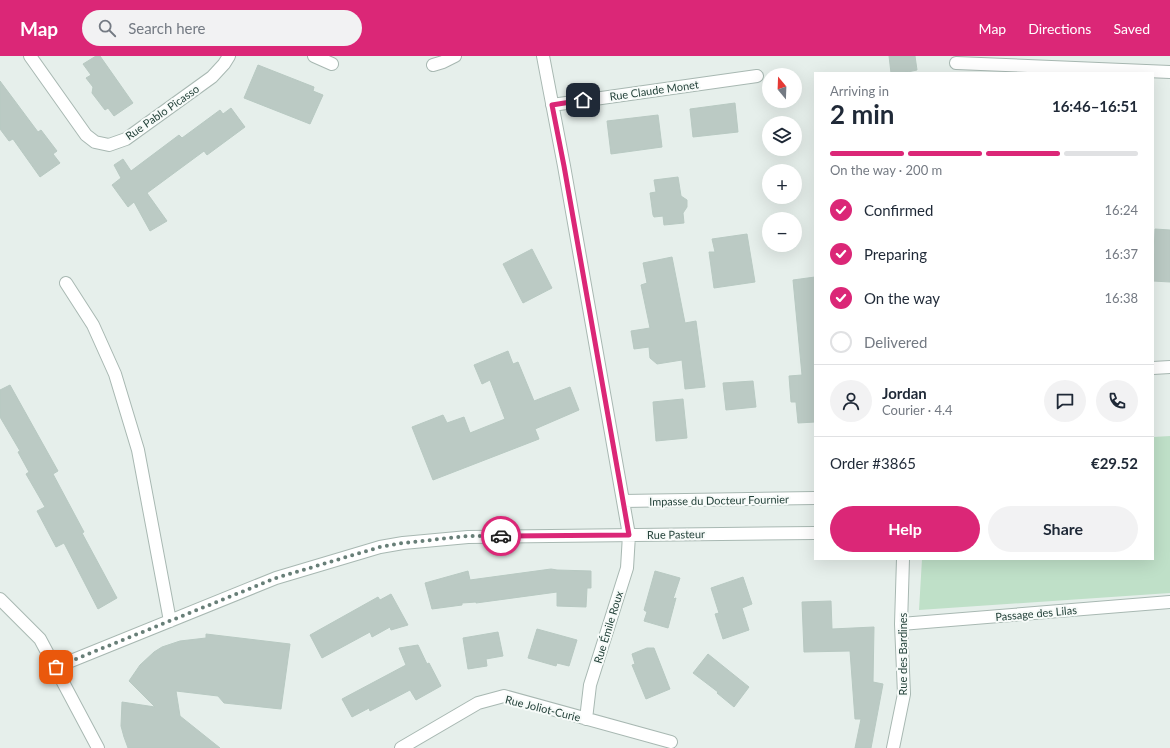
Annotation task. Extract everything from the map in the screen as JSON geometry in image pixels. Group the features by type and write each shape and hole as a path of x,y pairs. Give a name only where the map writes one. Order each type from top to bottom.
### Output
{"street":[{"name":"Rue Pablo Picasso","path":"30,56 86,135 95,142 109,145 126,139 212,76 224,64 229,56"},
{"path":"314,56 332,64"},
{"path":"433,65 454,56"},
{"name":"Rue Émile Roux","path":"543,56 629,535 627,568 590,685 586,719"},
{"path":"956,64 1170,72"},
{"name":"Rue Claude Monet","path":"552,105 757,76"},
{"path":"66,283 93,325 115,374 138,450 170,621"},
{"path":"1154,368 1170,367"},
{"name":"Impasse du Docteur Fournier","path":"623,501 814,498"},
{"name":"Rue Pasteur","path":"56,667 276,578 380,547 468,536 814,534"},
{"name":"Rue des Bardines","path":"892,748 904,694 902,624 903,560"},
{"name":"Passage des Lilas","path":"902,624 1170,602"},
{"path":"1,603 40,639 98,748"},
{"name":"Rue Joliot-Curie","path":"402,748 478,703 504,696 670,742"}],"green space":[{"path":"1170,436 1170,593 919,610 922,560 1154,560 1154,437"}],"building":[{"path":"96,56 100,56 133,103 114,116 108,108 105,110 92,93 93,87 86,78 91,75 83,64"},
{"path":"889,56 915,56 917,70 908,72 891,72"},
{"path":"258,65 314,87 313,91 323,95 310,124 244,98"},
{"path":"0,81 38,132 41,130 57,151 53,154 60,163 40,177 13,139 9,141 0,129"},
{"path":"735,103 738,132 693,137 690,109"},
{"path":"231,108 245,127 207,155 204,151 147,193 167,221 150,231 134,202 128,207 112,185 121,178 114,165 123,159 131,171 179,135 182,138 220,110 223,114"},
{"path":"658,115 662,147 611,154 607,121"},
{"path":"678,177 681,196 687,200 687,207 683,213 684,223 664,225 663,216 654,217 653,215 650,193 656,192 654,180"},
{"path":"1155,229 1170,230 1170,282 1154,281"},
{"path":"747,234 755,282 714,288 709,252 715,252 712,239"},
{"path":"532,249 552,288 523,303 503,264"},
{"path":"672,257 685,323 696,321 705,387 685,389 682,360 657,364 650,358 649,347 634,349 631,331 650,328 641,285 647,283 643,263"},
{"path":"814,277 814,422 798,423 796,402 791,402 789,376 802,375 793,280"},
{"path":"508,351 513,364 518,362 534,401 570,387 579,410 535,429 539,439 433,480 412,427 443,415 447,423 464,417 470,433 505,419 490,380 482,384 474,365"},
{"path":"753,381 756,407 726,410 723,383"},
{"path":"10,385 58,471 53,474 84,532 82,533 117,598 98,609 64,543 56,547 37,511 45,507 26,474 29,472 18,452 20,451 0,417 0,390"},
{"path":"683,399 687,438 656,441 653,402"},
{"path":"551,569 591,571 591,588 587,588 586,607 557,606 557,592 476,603 462,603 462,605 432,609 425,583 468,571 470,580"},
{"path":"655,571 680,578 673,599 676,598 668,628 644,621 647,612 644,610"},
{"path":"743,577 752,604 742,608 749,630 723,639 715,614 719,613 711,588"},
{"path":"391,594 408,625 391,630 390,627 372,637 370,632 322,658 310,635 378,597 380,600"},
{"path":"831,601 832,629 874,627 873,682 883,684 871,748 855,748 861,719 855,719 850,651 804,652 802,602"},
{"path":"537,629 577,640 569,666 557,663 556,666 528,658"},
{"path":"498,632 503,656 486,659 487,666 468,669 463,638"},
{"path":"206,634 290,644 281,709 224,703 218,696 176,691 180,716 220,748 128,748 121,726 122,702 155,707 129,681 140,665 162,647 180,641 206,638"},
{"path":"418,645 427,664 429,663 441,686 416,700 410,690 370,711 369,708 352,717 342,699 406,665 399,648"},
{"path":"647,648 654,648 670,689 646,699 632,665 635,664 632,654"},
{"path":"708,654 749,687 734,707 717,693 718,692 693,673"}],"way so far":[{"path":"56,667 276,578 380,547 468,536 501,536"}],"route":[{"path":"501,536 629,535 552,105 583,100"}]}
